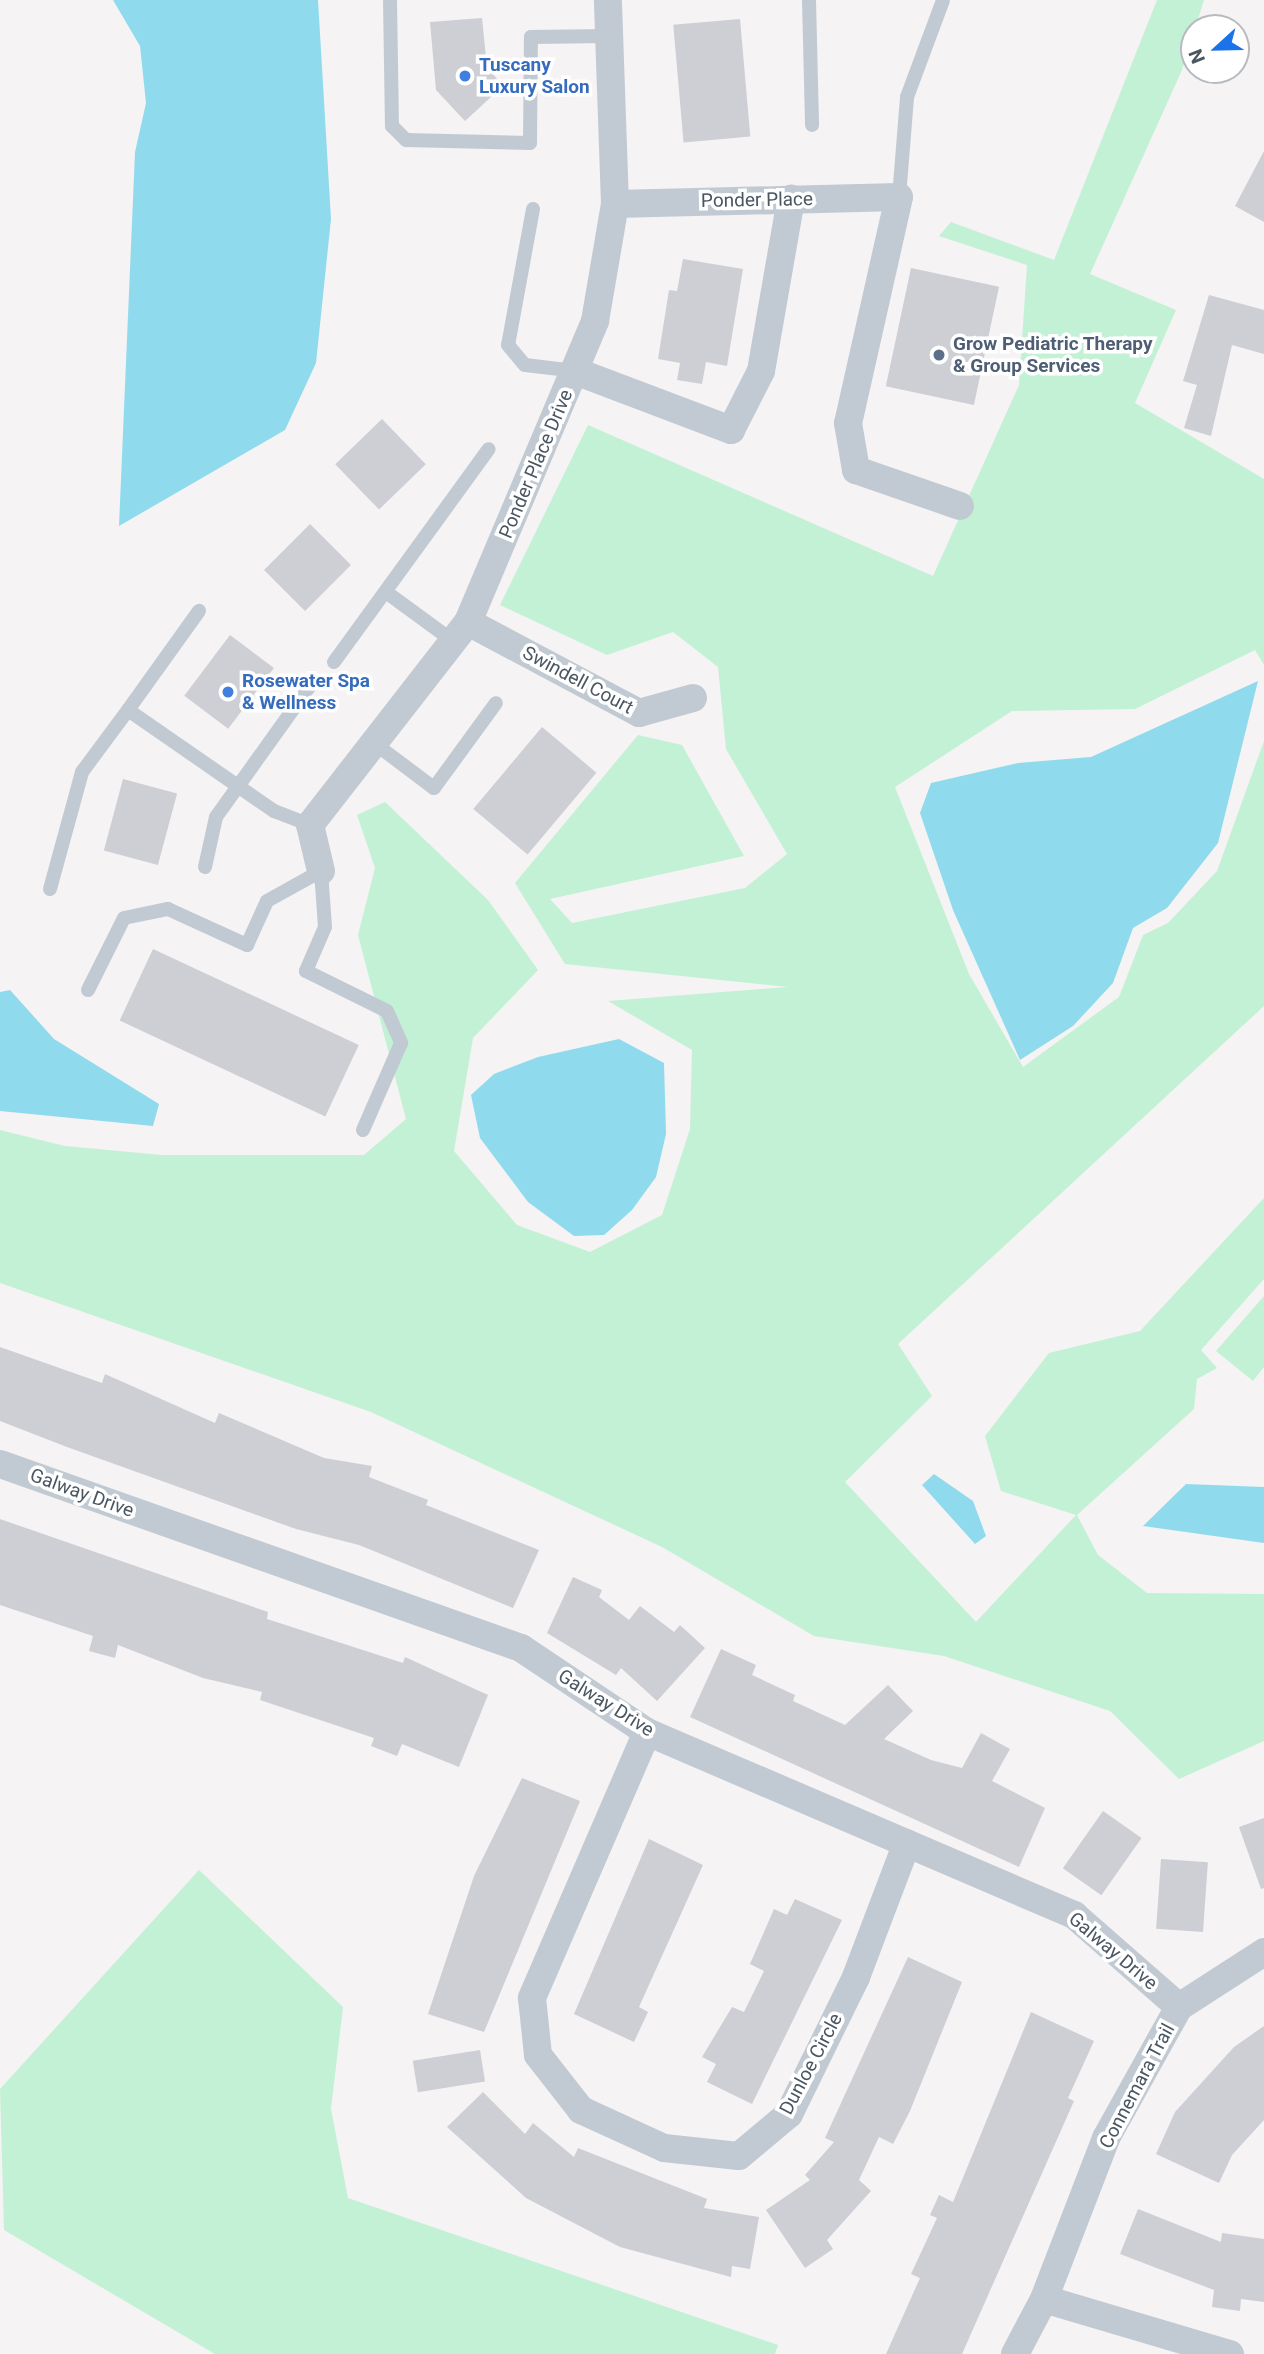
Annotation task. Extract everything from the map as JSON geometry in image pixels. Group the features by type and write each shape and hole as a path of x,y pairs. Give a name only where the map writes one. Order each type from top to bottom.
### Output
{"street":[{"name":"Ponder Place Drive","path":"310,825 460,631 575,371 594,321 615,204 608,0"},
{"name":"Ponder Place","path":"615,204 899,197"},
{"path":"899,197 848,423 856,470 960,506"},
{"path":"575,371 731,430 761,371 791,199"},
{"name":"Swindell Court","path":"460,631 639,713 693,698"},
{"path":"310,825 321,871"},
{"name":"Galway Drive","path":"0,1464 521,1648 647,1732 1074,1915 1179,2007"},
{"name":"Dunloe Circle","path":"647,1732 532,1998 538,2055 581,2110 664,2148 739,2156 789,2114 856,1978 906,1843"},
{"name":"Connemara Trail","path":"1015,2354 1044,2299 1106,2138 1179,2007 1264,1952"},
{"path":"1044,2299 1230,2354"}],"lane":[{"path":"390,0 391,126 406,140 530,143 531,37 609,36"},
{"path":"809,0 811,125"},
{"path":"899,197 907,96 943,0"},
{"path":"533,209 508,345 525,365 575,371"},
{"path":"334,662 488,449"},
{"path":"386,592 460,631"},
{"path":"50,889 82,772 199,611"},
{"path":"205,867 216,817 314,680"},
{"path":"374,743 433,788 496,703"},
{"path":"128,710 274,811 310,825"},
{"path":"88,990 124,918 168,909 247,945 267,901 321,871 325,928 306,971 387,1011 401,1043 363,1130"}],"green space":[{"path":"1157,0 1204,0 1200,14 1180,14 1180,74 1090,274 1176,310 1135,403 1264,479 1264,665 1255,650 1135,709 1012,711 895,787 969,974 1023,1067 1119,997 1143,935 1168,923 1217,871 1264,741 1264,1006 898,1344 932,1396 845,1482 976,1622 1076,1515 1001,1491 985,1436 1049,1353 1140,1331 1264,1198 1264,1279 1201,1350 1217,1368 1197,1379 1194,1409 1077,1515 1098,1555 1147,1593 1264,1594 1264,1741 1179,1779 1110,1711 944,1656 814,1636 662,1547 371,1412 0,1283 0,1130 65,1146 162,1155 364,1155 406,1119 358,935 375,868 357,815 385,802 488,900 538,970 473,1038 454,1151 517,1225 590,1252 662,1215 690,1129 692,1050 608,1001 788,987 565,964 515,883 638,735 682,745 744,856 550,899 572,923 745,888 787,854 726,749 718,667 673,632 607,655 500,605 588,425 933,576 1019,385 1027,265 939,236 951,222 1054,260"},
{"path":"1264,1296 1264,1367 1253,1381 1216,1351"},
{"path":"199,1870 343,2007 331,2109 348,2198 778,2345 775,2354 215,2354 4,2230 0,2089"}],"water":[{"path":"113,0 318,0 331,219 316,363 285,430 119,526 135,152 146,103 140,46"},
{"path":"1258,681 1218,843 1167,908 1133,928 1113,983 1073,1026 1020,1060 953,910 920,813 931,783 1018,763 1091,757"},
{"path":"10,990 54,1039 159,1104 153,1126 0,1111 0,992"},
{"path":"619,1039 664,1063 666,1134 656,1177 632,1210 604,1235 574,1236 528,1202 480,1138 471,1095 494,1074 538,1057"},
{"path":"934,1474 973,1501 986,1536 975,1544 922,1485"},
{"path":"1186,1484 1264,1487 1264,1543 1143,1526"}],"building":[{"name":"Tuscany Luxury Salon","path":"482,18 487,67 503,86 465,121 436,90 430,22"},
{"path":"740,19 750,137 684,142 673,25"},
{"path":"1264,151 1264,222 1235,206"},
{"path":"683,259 743,269 727,366 706,362 702,384 677,380 680,363 658,359 669,290 677,291"},
{"name":"Grow Pediatric Therapy & Group Services","path":"911,268 999,287 974,405 886,386"},
{"path":"1209,295 1264,310 1264,354 1232,345 1211,436 1184,428 1197,385 1183,381"},
{"path":"382,419 426,464 379,509 335,464"},
{"path":"310,524 351,565 305,611 264,570"},
{"path":"230,635 274,668 228,729 184,696"},
{"path":"542,727 596,773 528,855 473,809"},
{"path":"123,779 177,793 158,865 104,850"},
{"path":"153,949 359,1045 325,1117 120,1021"},
{"path":"0,1347 102,1383 105,1374 215,1423 219,1413 324,1458 372,1466 369,1477 428,1500 426,1505 539,1550 513,1608 359,1545 296,1529 67,1447 0,1421"},
{"path":"0,1519 268,1612 267,1619 403,1663 405,1657 488,1695 459,1767 402,1744 397,1756 371,1746 374,1738 260,1700 262,1692 203,1678 118,1645 115,1658 89,1651 93,1636 0,1605"},
{"path":"573,1577 602,1590 599,1597 629,1620 640,1606 674,1632 680,1625 705,1648 657,1701 621,1668 616,1675 547,1633"},
{"path":"721,1649 756,1665 752,1675 795,1695 793,1701 845,1725 888,1685 913,1711 884,1739 931,1760 962,1768 981,1733 1010,1749 992,1781 1045,1808 1019,1867 690,1717"},
{"path":"522,1778 580,1801 484,2032 428,2014 474,1876"},
{"path":"1103,1811 1142,1838 1101,1895 1063,1868"},
{"path":"1264,1818 1264,1888 1261,1889 1239,1827"},
{"path":"649,1839 703,1865 639,2007 648,2012 634,2042 574,2014"},
{"path":"1161,1859 1208,1862 1203,1932 1156,1929"},
{"path":"795,1899 842,1920 752,2104 707,2082 716,2064 702,2057 732,2007 744,2012 764,1971 750,1964 774,1909 787,1915"},
{"path":"908,1957 962,1982 910,2111 893,2144 879,2137 859,2180 871,2191 827,2240 833,2249 805,2268 766,2210 810,2180 805,2175 834,2142 825,2138"},
{"path":"1031,2012 1094,2041 1068,2098 1074,2101 962,2354 886,2354 920,2278 911,2274 937,2218 930,2215 939,2195 953,2202"},
{"path":"1264,2026 1264,2120 1232,2155 1219,2183 1156,2154 1175,2112 1234,2047"},
{"path":"480,2050 485,2082 418,2092 413,2061"},
{"path":"483,2092 525,2134 533,2123 574,2157 578,2148 707,2199 704,2208 759,2217 750,2269 732,2266 731,2277 620,2247 526,2198 447,2127"},
{"path":"1138,2209 1221,2242 1222,2233 1264,2239 1264,2302 1241,2299 1240,2311 1212,2307 1214,2290 1120,2254"}],"place":[{"name":"Tuscany Luxury Salon","path":"465,76"},
{"name":"Grow Pediatric Therapy & Group Services","path":"939,355"},
{"name":"Rosewater Spa & Wellness","path":"228,692"}]}
